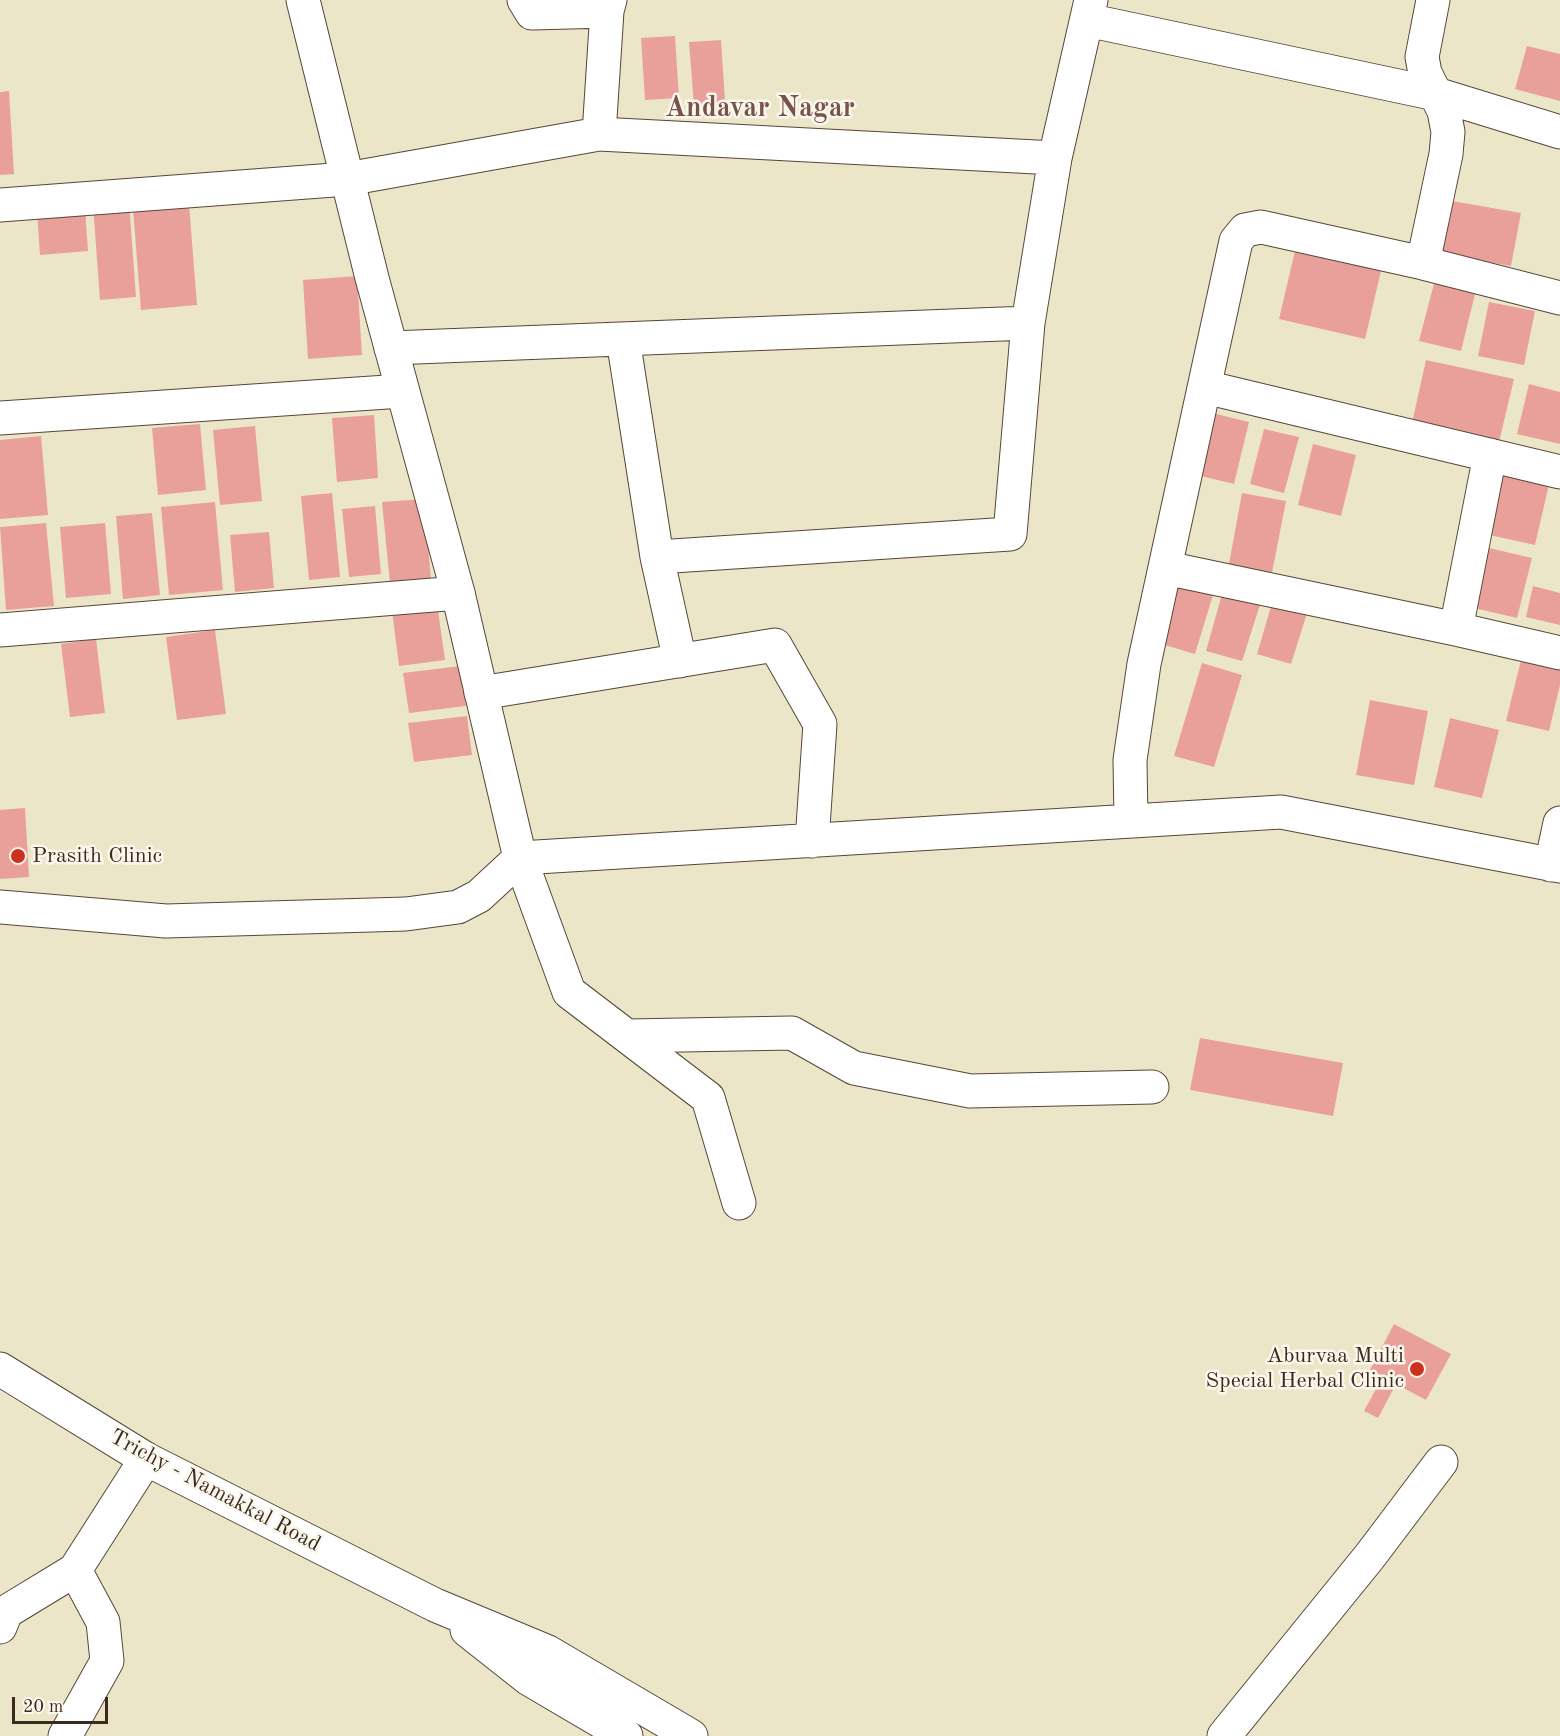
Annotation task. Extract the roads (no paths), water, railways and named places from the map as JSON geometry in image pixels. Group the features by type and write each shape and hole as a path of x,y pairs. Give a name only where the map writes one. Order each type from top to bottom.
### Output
{"main road":[{"path":"303,0 402,391 458,593 520,858 569,992 708,1098 739,1203"},
{"path":"524,0 532,12 608,6 599,134"},
{"path":"1423,263 1446,154 1448,132 1444,111 1425,73 1422,57 1432,0"},
{"path":"657,557 1010,534 1028,323 1055,158 1089,10 1436,93 1560,132"},
{"path":"0,205 347,179 599,134 1055,158"},
{"path":"1131,821 1130,760 1144,664 1236,241 1245,230 1261,227 1423,263 1560,298"},
{"path":"391,348 1028,323"},
{"path":"623,339 657,557 680,661"},
{"path":"1205,387 1560,472"},
{"path":"0,418 402,391"},
{"path":"1456,629 1490,455"},
{"path":"1166,568 1560,653"},
{"path":"0,630 458,593"},
{"path":"481,693 775,645 820,724 812,840"},
{"path":"0,907 166,921 406,914 458,907 479,896 520,858 1281,812 1556,866 1560,823"},
{"path":"628,1036 792,1033 854,1068 970,1091 1152,1087"},
{"name":"Trichy - Namakkal Road","path":"0,1369 146,1459 435,1605 548,1652 691,1736"},
{"path":"0,1627 6,1612 75,1570 146,1459"},
{"path":"1224,1736 1370,1556 1441,1462"},
{"path":"65,1736 107,1661 103,1622 75,1570"},
{"name":"Trichy - Namakkal Road","path":"435,1605 529,1679 626,1736"}],"place":[{"name":"Prasith Clinic","path":"18,856"},
{"name":"Aburvaa Multi Special Herbal Clinic","path":"1417,1369"}],"district":[{"name":"Andavar Nagar","path":"760,109"}]}
